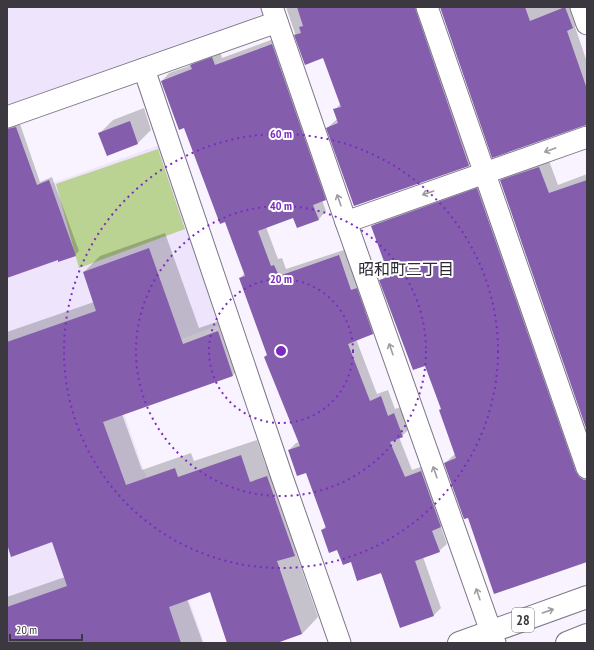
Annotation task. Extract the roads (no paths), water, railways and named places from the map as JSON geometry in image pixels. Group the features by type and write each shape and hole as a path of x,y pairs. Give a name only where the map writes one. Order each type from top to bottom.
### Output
{"main road":[{"name":"28","path":"459,643 493,637 587,597"},
{"path":"567,643 587,636"}],"street":[{"path":"427,7 587,468"},
{"path":"581,7 587,24"},
{"path":"7,117 144,69 274,15 493,637"},
{"path":"144,69 279,469 340,643"},
{"path":"346,222 587,137"}],"district":[{"name":"昭和町三丁目","path":"406,269"}]}
